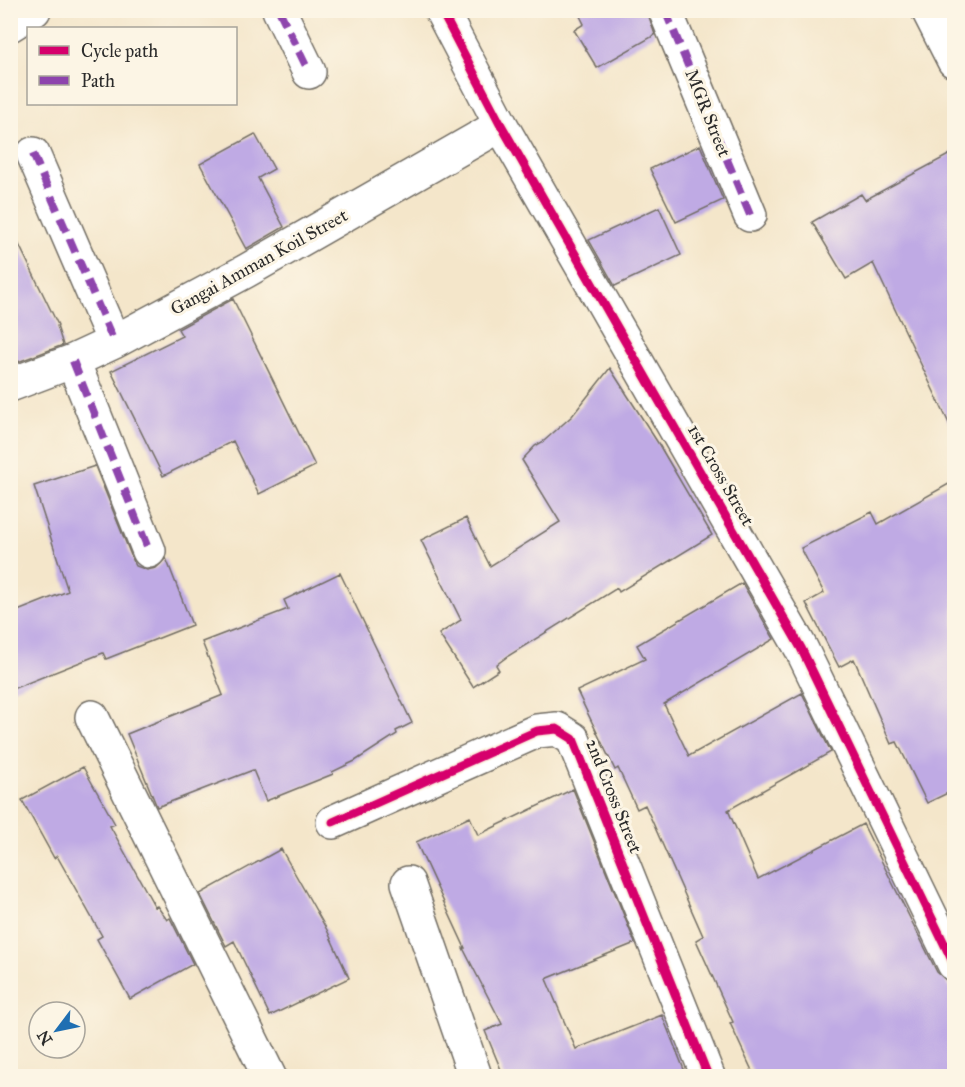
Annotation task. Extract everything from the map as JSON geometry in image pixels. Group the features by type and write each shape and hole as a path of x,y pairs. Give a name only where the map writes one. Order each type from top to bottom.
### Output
{"street":[{"path":"10,24 34,10"},
{"path":"279,10 309,72"},
{"name":"1st Cross Street","path":"441,10 501,125 801,648 954,964"},
{"name":"MGR Street","path":"666,10 750,215"},
{"path":"928,10 954,61"},
{"name":"Gangai Amman Koil Street","path":"10,385 73,361 114,342 246,271 501,125"},
{"path":"33,154 114,342"},
{"path":"73,361 149,551"},
{"path":"92,717 269,1077"},
{"name":"2nd Cross Street","path":"333,822 537,731 557,729 573,739 708,1077"},
{"path":"408,883 475,1077"}],"building":[{"path":"577,10 647,10 655,35 597,68 574,30 584,24"},
{"path":"255,134 274,169 258,178 284,227 246,249 200,164"},
{"path":"700,145 723,200 676,222 650,169"},
{"path":"954,152 954,434 873,263 846,279 812,222 861,194 865,200"},
{"path":"659,207 681,255 615,286 589,240"},
{"path":"10,226 58,325 63,345 10,365"},
{"path":"233,299 315,466 259,494 233,441 163,476 111,371 182,336 178,329"},
{"path":"610,368 658,443 712,535 619,592 617,588 508,656 496,665 499,670 473,687 439,634 461,620 421,540 466,518 490,566 560,522 522,460 535,446 572,416"},
{"path":"95,466 136,566 147,570 156,568 166,558 192,625 106,659 103,653 10,690 10,614 68,591 34,486"},
{"path":"954,481 954,790 927,803 897,742 891,744 854,659 839,667 806,603 824,593 801,548 872,512 878,524"},
{"path":"340,573 412,723 396,731 397,734 355,761 332,772 333,774 266,801 253,770 157,807 127,734 223,695 202,642 288,609 284,600"},
{"path":"742,583 774,639 664,704 689,756 802,693 831,752 728,810 758,879 863,824 937,972 947,981 954,995 954,1077 755,1077 696,940 703,936 645,805 637,809 618,768 615,770 577,691 645,659 637,645"},
{"path":"83,767 115,824 110,826 155,907 157,906 167,920 170,918 193,964 130,999 97,939 102,936 57,856 54,858 22,800"},
{"path":"573,789 635,943 546,979 576,1049 662,1015 687,1077 504,1077 485,1031 502,1024 463,948 465,948 416,842 470,817 478,835"},
{"path":"281,849 327,930 349,978 270,1016 234,941 226,946 200,894"}],"marked path":[{"path":"279,10 309,72"},
{"path":"665,10 750,215"},
{"path":"33,154 114,342"},
{"path":"73,361 149,551"}],"cycle path":[{"path":"441,10 501,125 801,648 954,964"},
{"path":"333,822 537,731 557,729 573,739 708,1076"}]}
